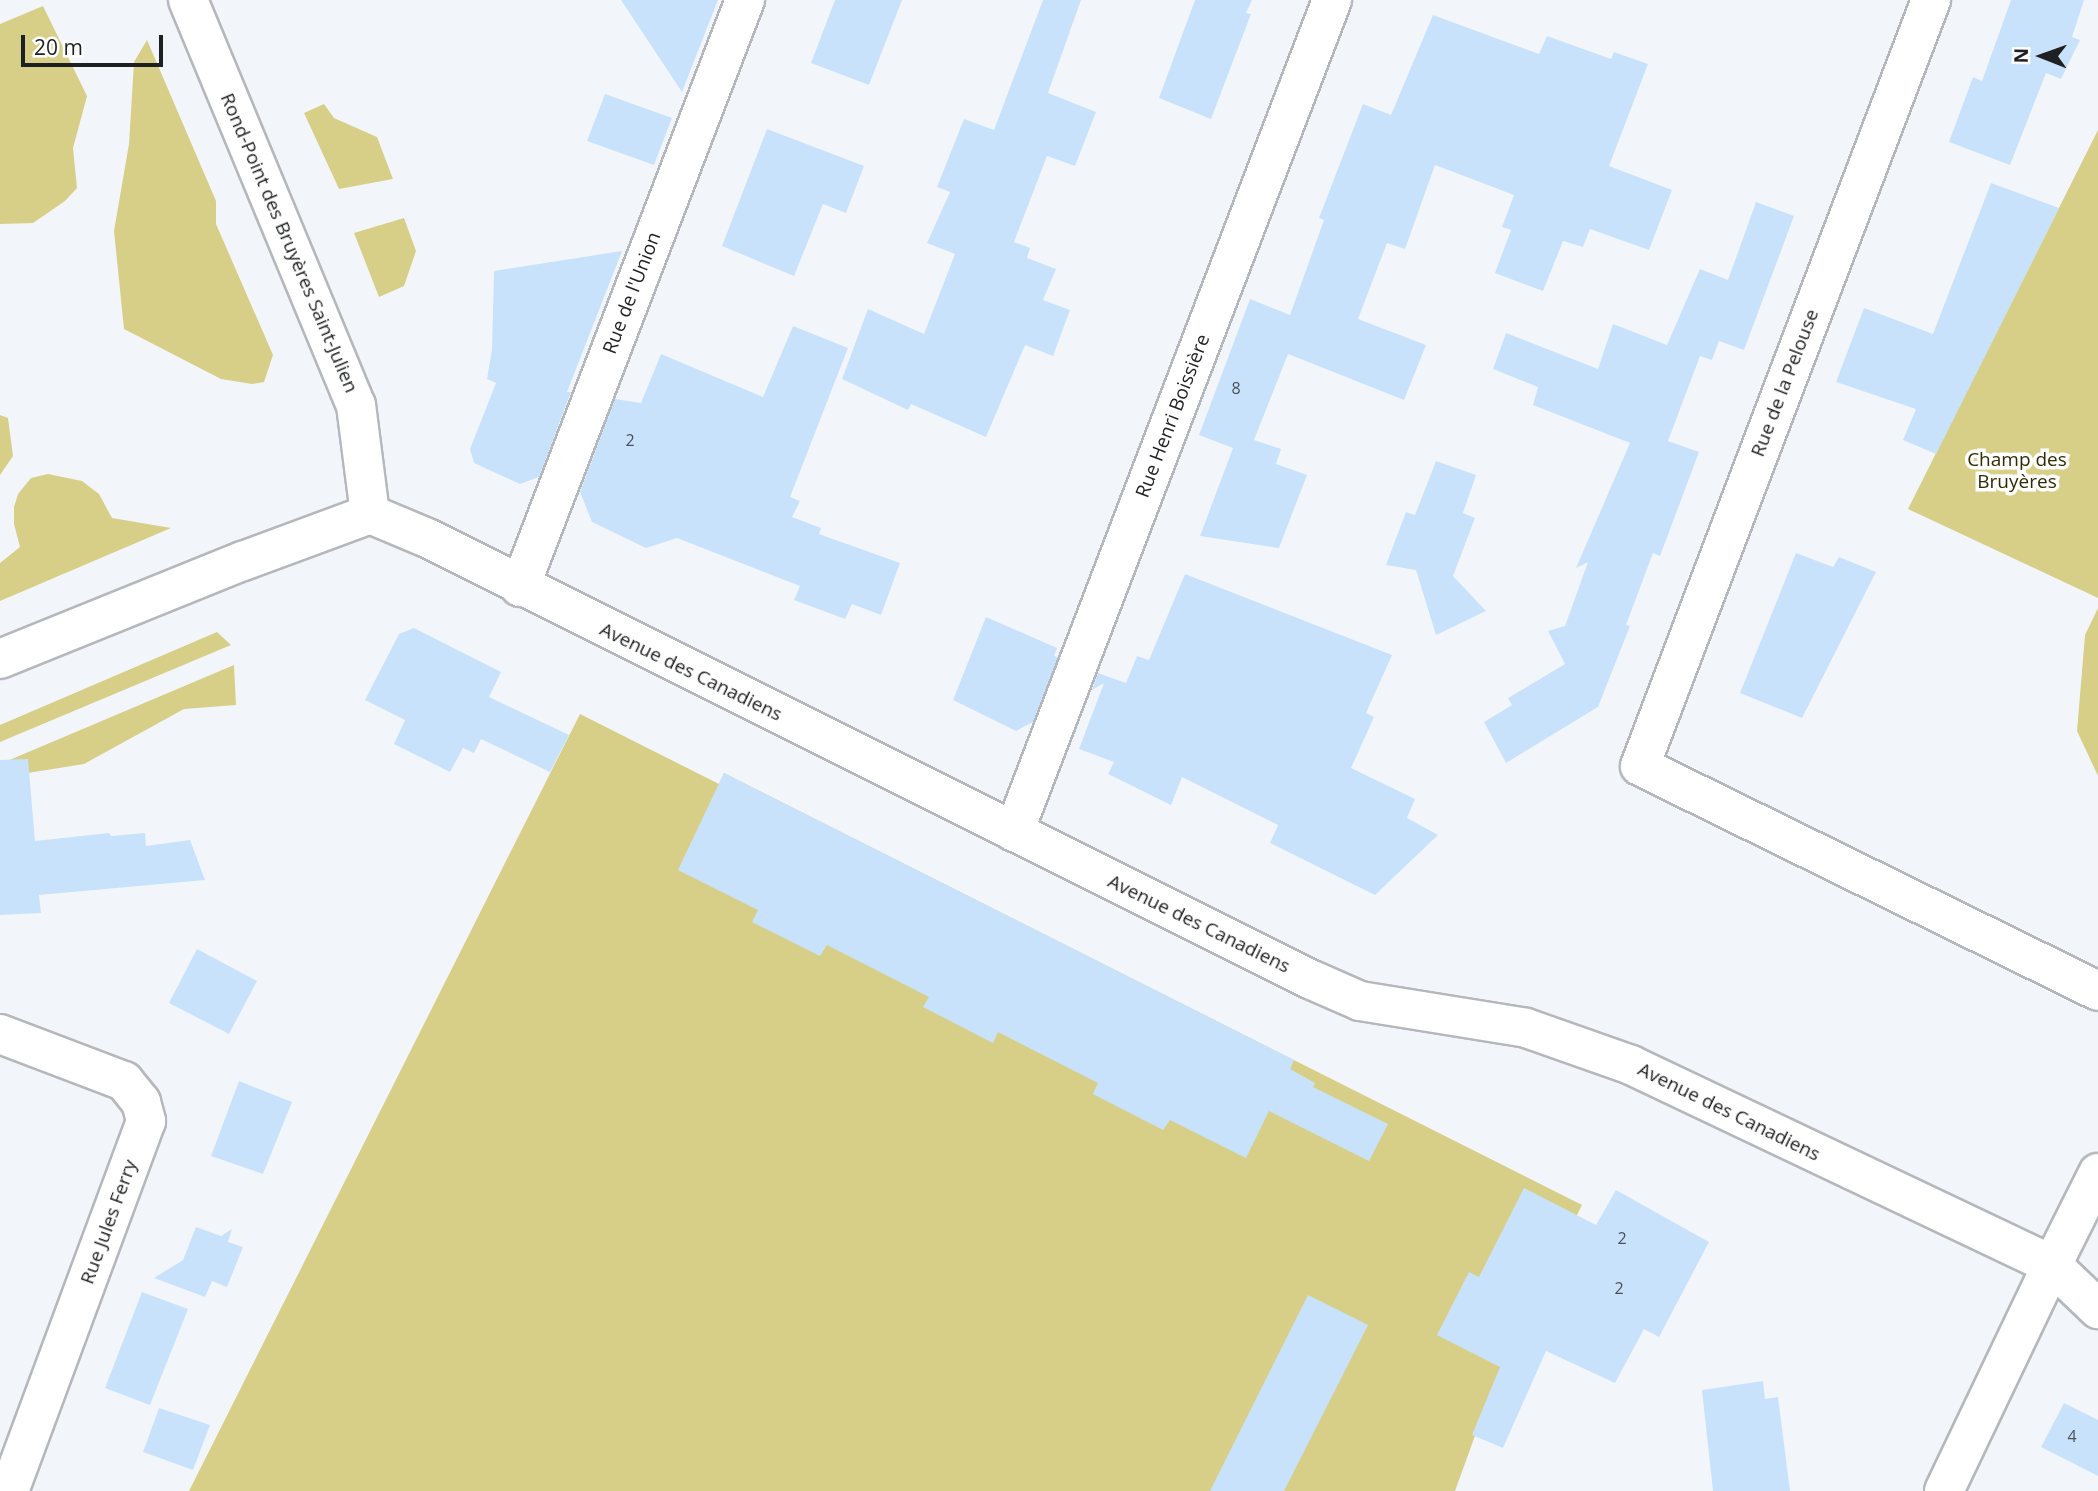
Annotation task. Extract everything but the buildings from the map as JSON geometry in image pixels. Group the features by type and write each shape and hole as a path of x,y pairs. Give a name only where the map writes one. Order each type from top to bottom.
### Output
{"street":[{"name":"Rond-Point des Bruyères Saint-Julien","path":"188,0 356,405 370,514"},
{"name":"Rue de l'Union","path":"520,587 745,0"},
{"name":"Rue Henri Boissière","path":"1014,832 1332,0"},
{"name":"Rue de la Pelouse","path":"1931,0 1640,766 2098,991"},
{"name":"Avenue des Canadiens","path":"370,514 427,538 520,587 1360,1001 1526,1028 1631,1065 2052,1265 2098,1309"},
{"path":"0,659 243,561 370,514"},
{"name":"Rue Jules Ferry","path":"0,1034 124,1081 141,1102 146,1121 9,1491"},
{"path":"1944,1491 2098,1173"},
{"name":"Avenue des Canadiens","path":"2052,1265 2098,1270"}],"green space":[{"path":"43,6 87,96 73,148 77,188 65,201 33,223 0,224 0,24"},
{"path":"147,40 216,201 216,224 273,355 264,382 252,384 221,379 124,329 114,231 129,144 134,62"},
{"path":"324,104 334,118 377,137 393,179 339,189 304,113"},
{"name":"Champ des Bruyères","path":"2098,130 2098,598 1908,509"},
{"path":"404,218 416,251 404,286 379,297 354,233"},
{"path":"0,415 8,418 13,456 0,475"},
{"path":"48,474 82,481 99,494 112,518 171,528 0,601 0,563 20,547 14,524 14,507 18,494 31,478"},
{"path":"2098,608 2098,776 2077,731 2085,635"},
{"path":"217,632 231,645 0,742 0,725"},
{"path":"234,665 236,705 184,709 84,764 3,777 0,764"},
{"path":"580,714 719,784 724,773 1582,1205 1493,1386 1455,1491 189,1491"}]}
